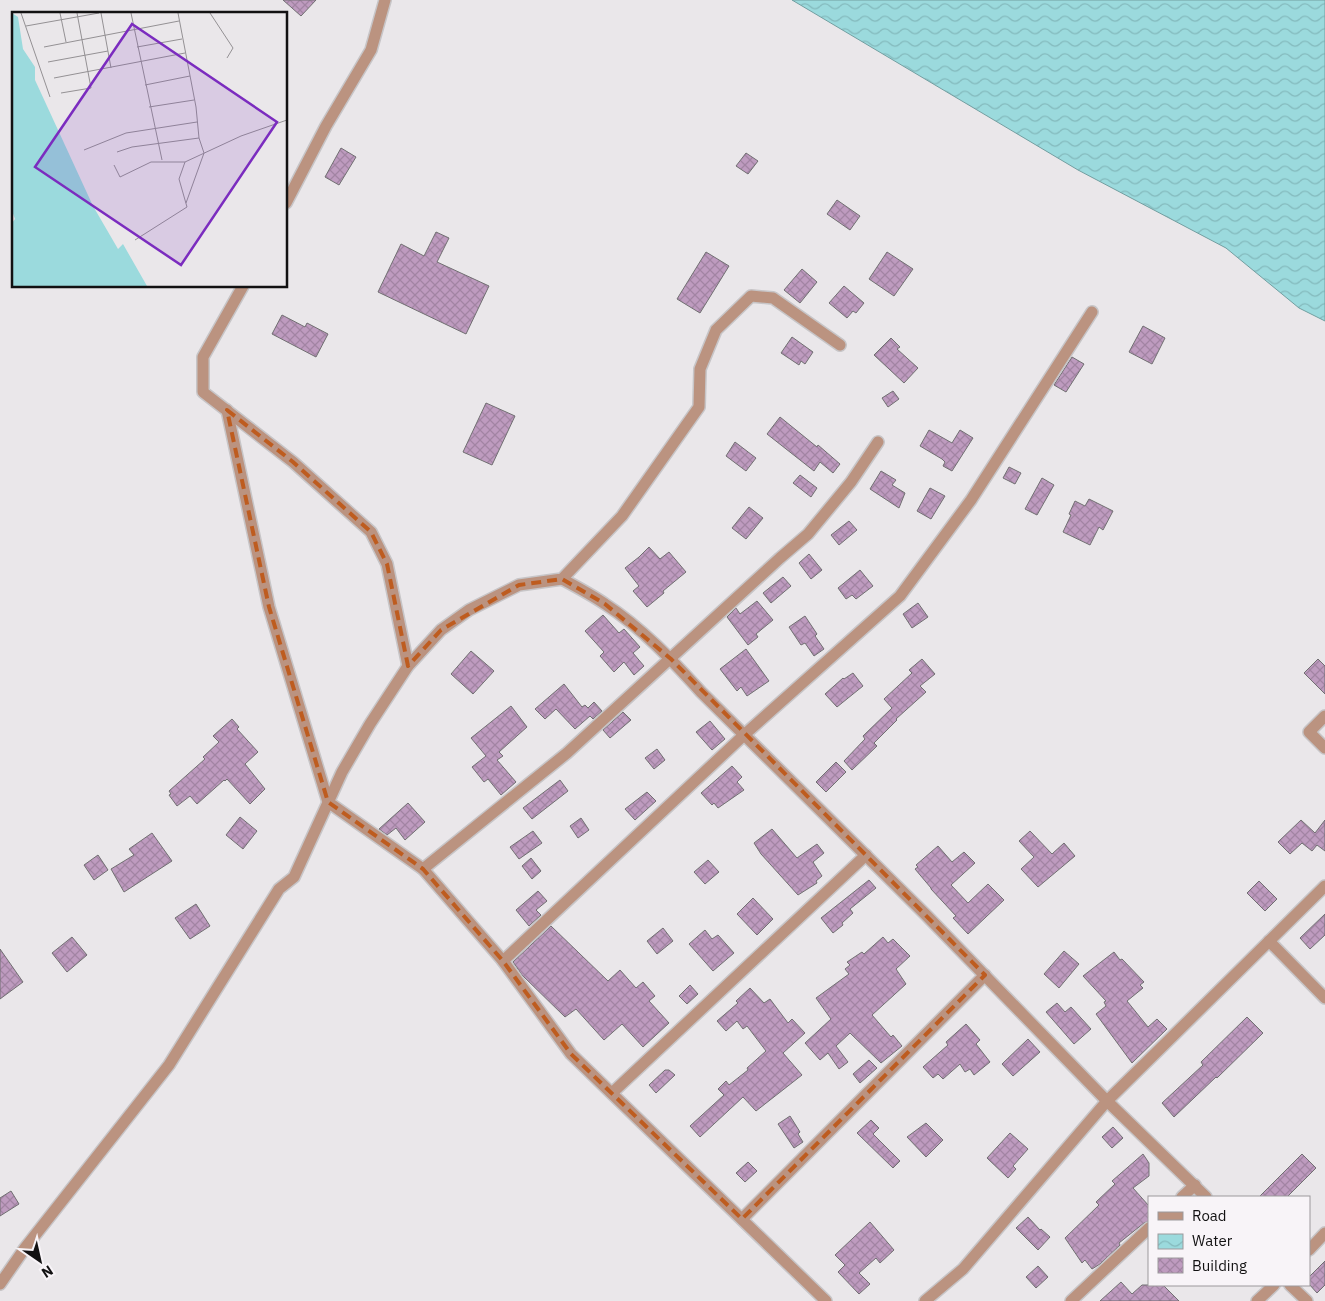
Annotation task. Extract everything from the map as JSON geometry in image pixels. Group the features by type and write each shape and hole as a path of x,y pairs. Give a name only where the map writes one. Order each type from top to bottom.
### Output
{"street":[{"path":"288,199 326,126 371,50 385,0"},
{"path":"242,288 203,357 203,392 293,462 371,532 388,564 408,666"},
{"path":"0,1284 25,1248 169,1065 279,889 294,876 342,772 370,724 408,666 441,630 469,610 519,585 562,578 622,516 698,407 700,369 716,330 751,296 773,298 840,345"},
{"path":"502,961 744,734 900,596 971,500 1092,312"},
{"path":"227,410 269,608 328,802 423,869 502,961 571,1054 826,1301"},
{"path":"423,869 567,753 808,534 851,482 878,442"},
{"path":"562,578 606,604 636,627 671,659 1107,1100 1205,1196"},
{"path":"1325,716 1308,732 1325,748"},
{"path":"612,1093 866,855"},
{"path":"925,1301 963,1269 1107,1100 1325,886"},
{"path":"1269,941 1325,998"},
{"path":"742,1220 985,975"},
{"path":"1183,1196 1195,1185"},
{"path":"1071,1301 1148,1229"},
{"path":"1310,1249 1325,1233"},
{"path":"1257,1301 1273,1286"},
{"path":"1291,1286 1307,1301"}],"highlighted area":[{"path":"227,410 293,462 371,532 387,564 408,666 441,630 519,585 562,579 605,604 671,659 985,975 742,1219 571,1054 503,961 423,869 328,802 269,607"}],"water":[{"path":"792,0 1325,0 1325,321 1299,308 1226,248 1078,170"}],"building":[{"path":"283,0 316,0 301,16"},
{"path":"341,148 356,157 339,185 325,177"},
{"path":"746,153 758,161 748,174 736,166"},
{"path":"837,200 860,216 850,230 827,214"},
{"path":"436,232 449,238 437,262 489,286 466,334 378,292 401,244 424,256"},
{"path":"706,252 729,266 700,313 677,299"},
{"path":"887,252 913,269 894,296 869,279"},
{"path":"802,269 817,282 800,303 784,290"},
{"path":"844,286 864,303 856,313 853,311 847,318 829,303"},
{"path":"282,315 305,327 307,323 328,334 316,357 272,334"},
{"path":"1143,326 1165,338 1152,364 1129,352"},
{"path":"792,337 813,352 805,364 801,361 799,365 781,353"},
{"path":"891,338 900,347 897,349 918,368 904,383 874,355"},
{"path":"1072,357 1084,364 1066,392 1054,385"},
{"path":"893,391 899,399 888,407 882,398"},
{"path":"486,403 515,416 492,465 463,452"},
{"path":"780,417 840,464 833,473 820,462 814,471 767,434"},
{"path":"929,430 952,443 960,430 973,438 952,471 943,466 945,462 942,459 920,446"},
{"path":"735,442 756,458 746,471 726,456"},
{"path":"1009,467 1021,473 1015,484 1003,478"},
{"path":"881,471 896,480 892,485 905,493 899,508 870,489"},
{"path":"800,475 817,488 811,497 793,483"},
{"path":"1042,478 1054,485 1037,515 1025,509"},
{"path":"930,488 945,496 931,519 917,511"},
{"path":"1089,499 1113,511 1103,530 1099,527 1090,545 1063,532 1075,501 1085,506"},
{"path":"749,507 763,518 746,539 732,528"},
{"path":"849,521 857,530 839,545 831,535"},
{"path":"649,547 660,559 669,552 686,572 647,607 633,591 639,586 625,568"},
{"path":"809,554 822,570 811,579 799,563"},
{"path":"860,570 873,586 856,599 852,595 846,599 838,588"},
{"path":"783,577 791,586 771,603 763,593"},
{"path":"757,601 773,620 756,634 758,637 748,645 727,617 736,608 740,614"},
{"path":"918,603 928,617 912,628 903,614"},
{"path":"603,615 619,633 624,629 640,647 633,653 644,666 634,675 624,662 614,672 600,656 604,652 585,631"},
{"path":"805,616 824,649 814,656 805,643 801,645 789,627"},
{"path":"746,649 769,681 747,696 741,687 737,691 720,669"},
{"path":"471,651 494,671 473,694 451,674"},
{"path":"922,659 935,674 920,686 926,692 896,719 874,743 877,746 852,770 844,761 865,739 863,736 892,708 884,699 912,673 909,670"},
{"path":"1318,659 1325,666 1325,694 1304,673"},
{"path":"853,673 863,686 837,707 825,694 843,678"},
{"path":"564,684 582,707 585,705 588,708 594,702 602,711 593,719 590,716 575,729 556,709 545,719 535,709"},
{"path":"511,706 527,727 499,752 503,756 497,760 516,782 501,795 488,779 484,782 472,767 486,756 471,738"},
{"path":"623,712 631,720 610,738 603,730"},
{"path":"232,719 239,727 237,729 258,752 245,764 265,789 250,804 227,779 197,804 190,796 177,806 169,795 171,794 169,791 205,759 203,757 219,742 213,736"},
{"path":"710,721 725,739 712,750 696,732"},
{"path":"657,749 665,760 654,769 645,758"},
{"path":"836,762 846,772 826,792 816,782"},
{"path":"732,766 742,777 737,782 744,790 718,808 714,803 712,805 701,793"},
{"path":"560,780 568,791 532,819 523,808"},
{"path":"647,792 656,801 635,820 625,809"},
{"path":"408,803 425,822 405,840 396,828 387,835 379,829"},
{"path":"240,817 257,831 243,849 226,835"},
{"path":"581,818 589,830 578,838 570,826"},
{"path":"1301,820 1315,833 1325,820 1325,851 1317,845 1312,851 1302,843 1290,854 1278,842"},
{"path":"772,829 797,858 817,844 824,853 813,862 822,876 816,881 817,883 798,895 761,854 754,843"},
{"path":"533,831 542,843 519,859 510,847"},
{"path":"1030,831 1052,854 1064,843 1075,856 1038,887 1021,869 1034,857 1019,841"},
{"path":"152,833 172,861 124,892 111,869 134,855 129,849"},
{"path":"938,846 952,862 964,852 975,863 951,885 968,903 988,884 1004,900 968,934 953,918 956,916 915,869 918,867 916,865"},
{"path":"98,855 108,870 94,880 84,865"},
{"path":"531,858 541,871 532,879 522,866"},
{"path":"708,860 719,872 705,884 694,872"},
{"path":"869,880 876,888 850,909 853,913 833,933 821,918"},
{"path":"1259,881 1277,899 1265,911 1247,893"},
{"path":"538,891 547,901 536,910 541,915 529,926 516,910"},
{"path":"753,898 773,919 757,935 737,914"},
{"path":"196,904 210,926 190,939 175,918"},
{"path":"1325,914 1325,935 1310,949 1300,938"},
{"path":"551,926 608,981 620,970 636,988 643,982 655,996 649,1001 669,1023 643,1047 622,1024 604,1040 576,1009 565,1017 522,975 513,962"},
{"path":"663,928 673,941 657,954 647,941"},
{"path":"705,930 712,939 718,935 734,953 713,971 689,944"},
{"path":"72,937 87,955 67,972 52,953"},
{"path":"883,937 888,943 893,939 910,956 896,969 906,984 872,1015 891,1037 893,1035 902,1046 881,1063 850,1033 836,1046 848,1062 839,1069 828,1053 820,1060 805,1043 831,1019 816,998 849,974 845,969 850,965 847,962 862,952 864,954"},
{"path":"0,949 23,982 0,999"},
{"path":"1064,951 1079,964 1059,988 1044,974"},
{"path":"1114,952 1144,982 1140,985 1143,988 1127,1001 1148,1027 1157,1019 1167,1029 1132,1063 1096,1014 1106,1006 1104,1002 1106,1001 1083,976"},
{"path":"690,985 698,994 687,1004 679,996"},
{"path":"750,988 764,1003 770,999 788,1023 792,1019 805,1033 783,1053 802,1075 756,1111 743,1097 700,1137 690,1126 724,1095 718,1089 726,1081 729,1085 748,1070 747,1068 766,1051 747,1026 743,1029 737,1021 726,1031 717,1021 738,1003 736,1001"},
{"path":"1057,1003 1065,1012 1071,1007 1091,1029 1074,1044 1046,1012"},
{"path":"1247,1017 1263,1033 1174,1117 1162,1103 1203,1065 1201,1062"},
{"path":"966,1024 980,1040 976,1044 990,1062 974,1075 970,1069 965,1072 960,1064 943,1079 938,1074 933,1078 923,1067 948,1045 946,1042"},
{"path":"1028,1039 1040,1052 1013,1076 1002,1064"},
{"path":"869,1060 877,1068 860,1083 853,1074"},
{"path":"665,1070 669,1070 675,1075 656,1093 649,1085"},
{"path":"790,1116 800,1132 798,1134 803,1142 794,1148 778,1124"},
{"path":"871,1120 879,1128 873,1134 900,1161 893,1168 857,1133"},
{"path":"926,1123 943,1140 926,1157 907,1137"},
{"path":"1113,1127 1123,1138 1112,1148 1102,1137"},
{"path":"1010,1133 1028,1149 1013,1166 1016,1169 1008,1178 987,1158"},
{"path":"1143,1154 1149,1163 1149,1176 1133,1188 1148,1205 1148,1221 1119,1243 1120,1245 1092,1269 1085,1260 1082,1263 1065,1238 1099,1205 1096,1202 1115,1184 1112,1181"},
{"path":"1302,1154 1316,1168 1288,1196 1260,1196"},
{"path":"748,1162 757,1171 745,1182 736,1173"},
{"path":"11,1191 19,1204 0,1216 0,1198"},
{"path":"1028,1217 1040,1230 1050,1237 1038,1250 1016,1228"},
{"path":"870,1222 894,1250 880,1263 876,1258 859,1273 870,1284 859,1294 838,1272 845,1265 835,1255"},
{"path":"1325,1261 1325,1285 1317,1293 1310,1285 1310,1276"},
{"path":"1038,1266 1048,1277 1036,1288 1026,1277"},
{"path":"1121,1282 1132,1294 1142,1285 1164,1286 1179,1301 1100,1301"}]}
